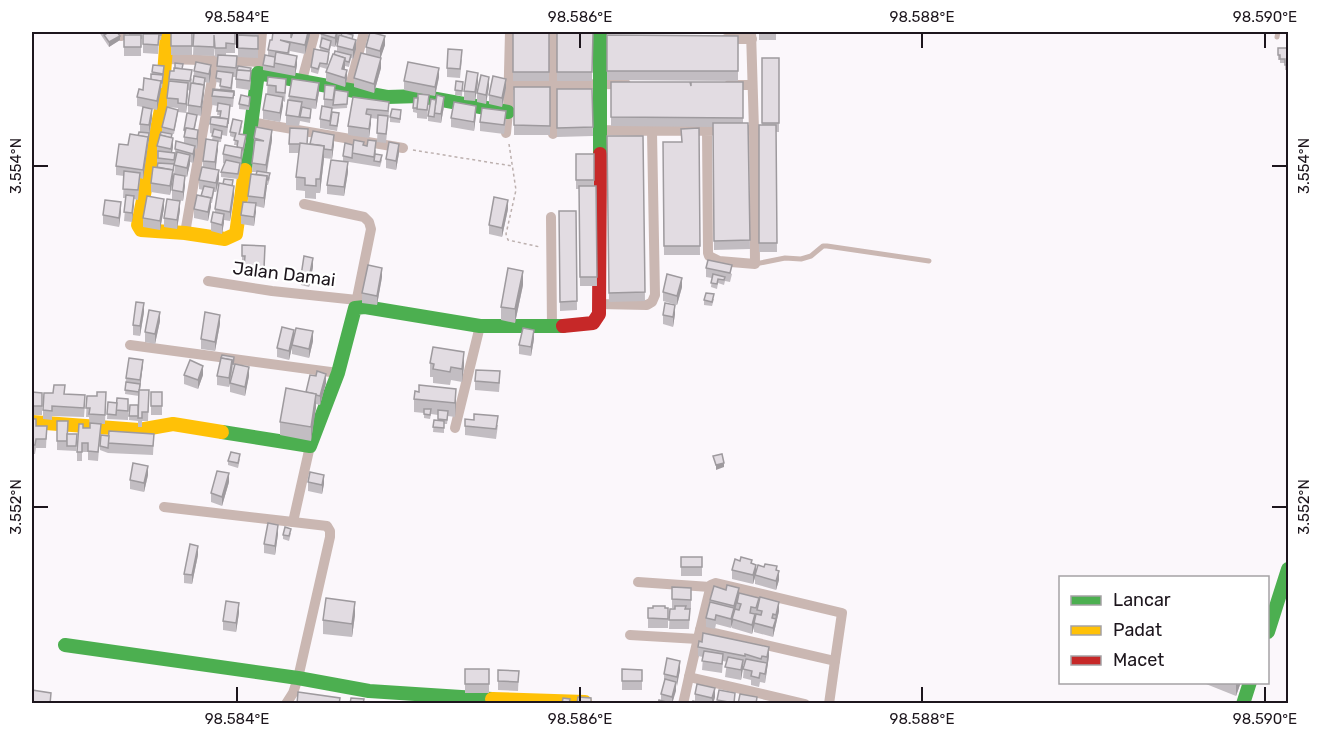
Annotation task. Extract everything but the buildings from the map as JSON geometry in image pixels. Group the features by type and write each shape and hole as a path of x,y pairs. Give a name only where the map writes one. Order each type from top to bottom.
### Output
{"street":[{"path":"167,32 168,58 155,143 138,225 141,230 225,239 236,234 262,32"},
{"path":"302,80 315,32"},
{"path":"349,90 364,32"},
{"path":"506,133 510,32"},
{"path":"553,134 554,32"},
{"path":"356,304 365,308 480,326 552,327 593,323 599,314 600,304 599,130 603,35"},
{"path":"707,130 709,256 719,261 755,264 751,35 716,39"},
{"path":"168,58 259,68 302,80 387,97 420,96 508,112"},
{"path":"185,233 215,62"},
{"path":"509,85 633,84"},
{"path":"720,85 752,85"},
{"path":"251,122 403,148"},
{"path":"599,130 652,132 754,130"},
{"path":"600,304 647,305 652,302 655,295 652,132"},
{"path":"293,522 310,446 338,373 356,304 371,229 364,217 304,204"},
{"path":"551,217 552,327"},
{"name":"Jalan Damai","path":"208,280 356,304"},
{"path":"455,428 480,326"},
{"path":"130,345 338,373"},
{"path":"32,422 139,430 151,429 162,424 173,424 310,446"},
{"path":"164,507 327,526 330,531 298,678 286,704"},
{"path":"1269,629 1288,569"},
{"path":"638,582 710,587"},
{"path":"683,704 710,587 716,583 842,613 829,704"},
{"path":"630,635 699,634 835,661"},
{"path":"65,645 320,683 439,698 585,702"},
{"path":"689,677 805,704"},
{"path":"1243,704 1249,684"}],"lane":[{"path":"755,264 785,258 801,259 811,256 823,246 929,261"}],"path":[{"path":"506,133 514,166 516,190 506,234 508,240 552,250"},
{"path":"403,148 514,166"}],"traffic: fast":[{"path":"600,32 600,154"},
{"path":"245,170 258,73 387,97 420,96 508,112"},
{"path":"222,432 310,446 338,373 355,308 365,307 480,326 563,326"},
{"path":"1269,629 1288,569"},
{"path":"65,645 298,678 369,691 492,699"},
{"path":"1243,704 1249,684"}],"traffic: slow":[{"path":"167,32 162,104 138,225 141,230 225,239 236,234 245,170"},
{"path":"32,422 139,430 173,424 222,432"},
{"path":"492,699 585,702"}],"traffic: jam":[{"path":"563,326 593,323 599,314 600,154"}]}
